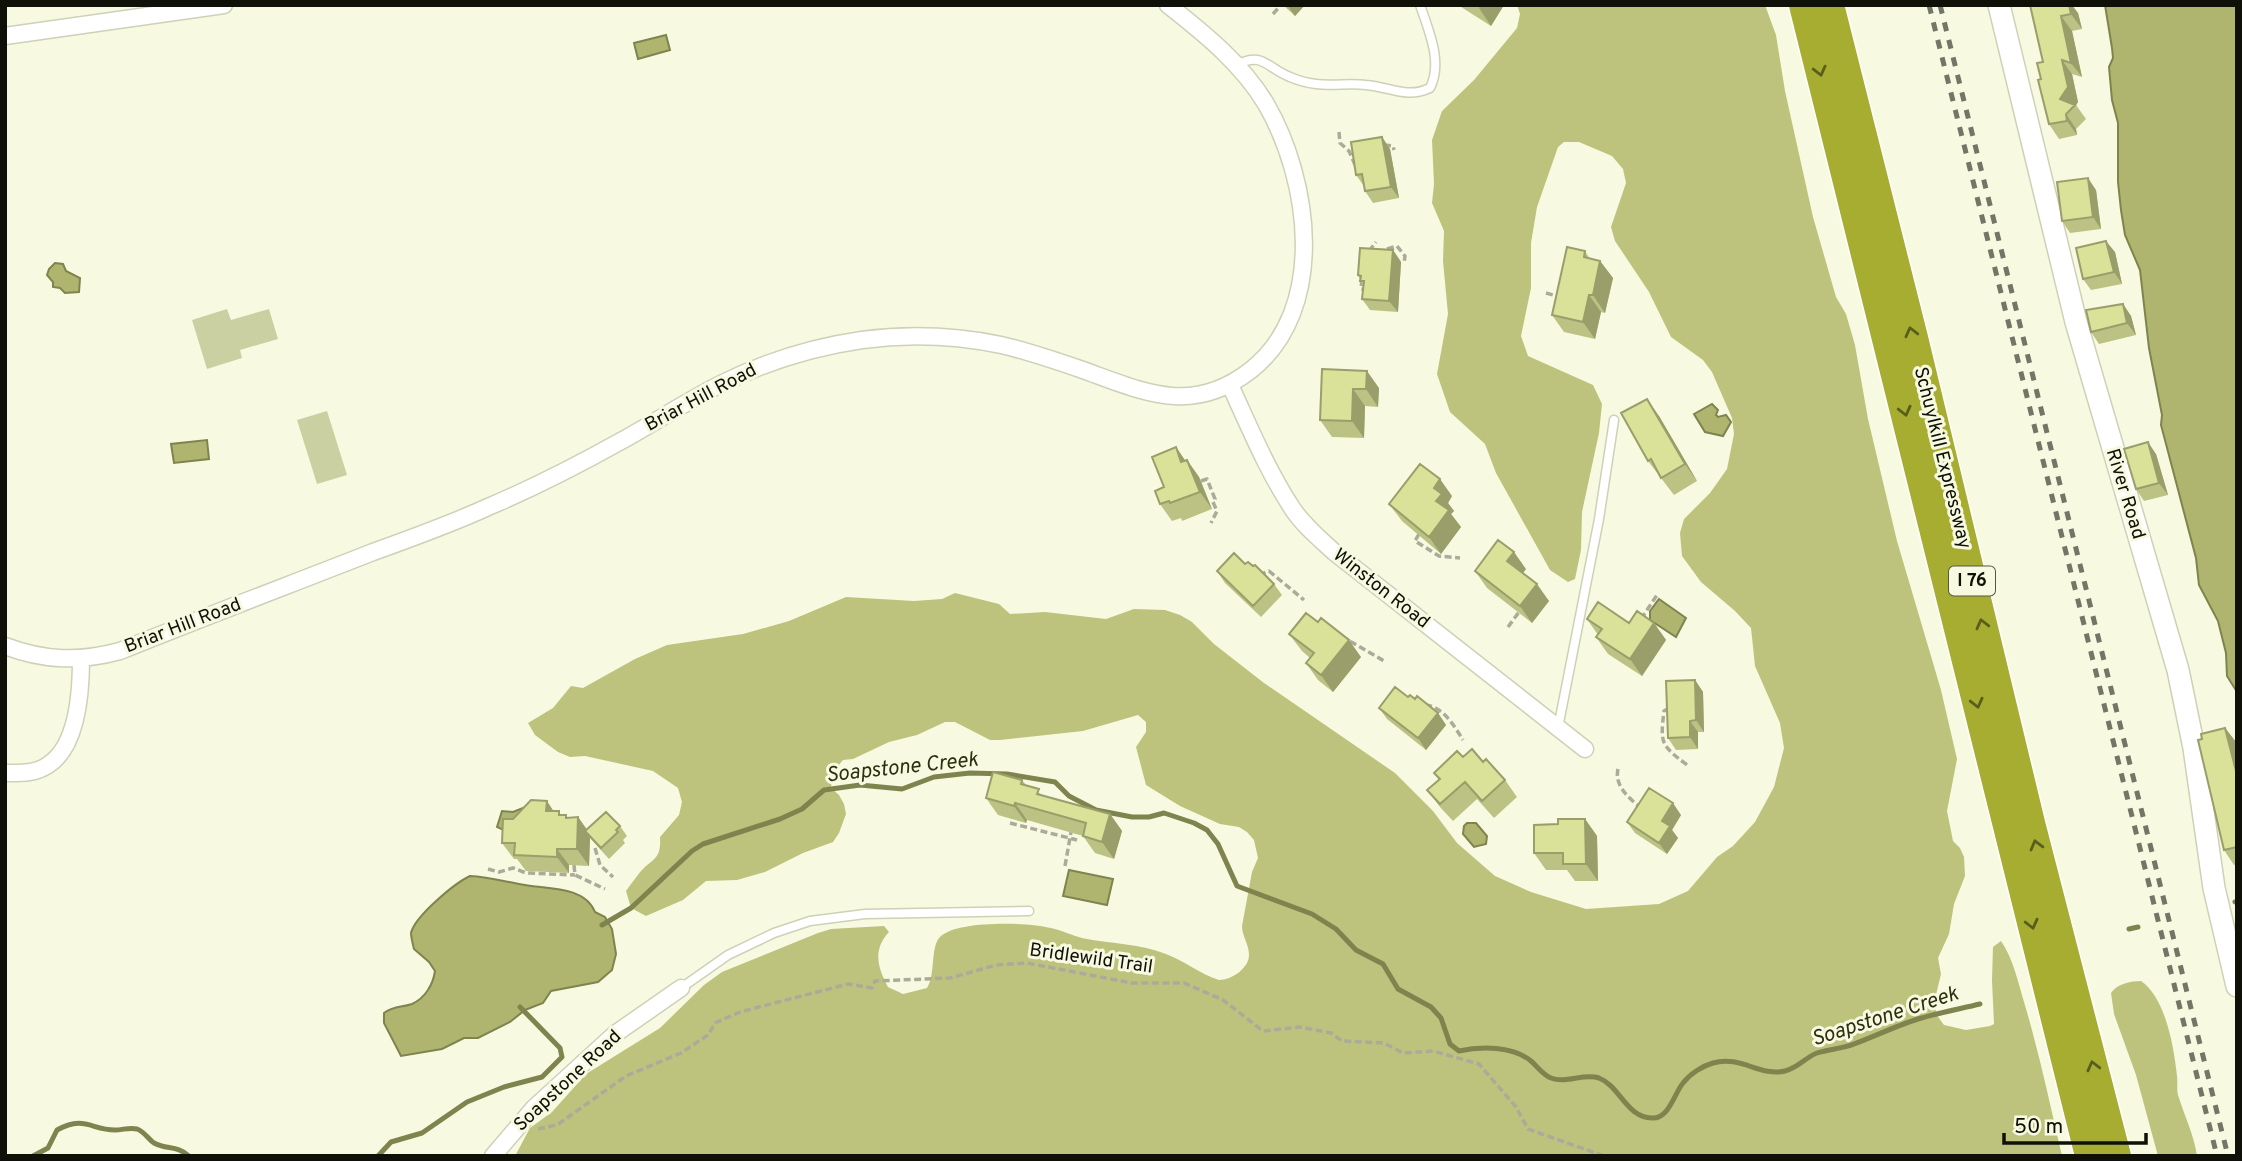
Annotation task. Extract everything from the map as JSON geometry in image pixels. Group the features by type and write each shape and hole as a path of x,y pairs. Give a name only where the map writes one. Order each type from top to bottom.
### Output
{"highway":[{"name":"Schuylkill Expressway","path":"1804,5 2090,1156"},
{"name":"Schuylkill Expressway","path":"1829,5 1910,325 2030,822 2116,1156"}],"street":[{"path":"5,36 224,5"},
{"name":"Briar Hill Road","path":"5,646 42,657 81,659 120,650 487,508 592,457 718,385 762,366 823,347 906,337 951,339 997,344 1039,355 1138,391 1160,396 1180,397 1230,385 1252,370 1268,354 1284,332 1295,306 1303,272 1300,202 1293,169 1265,102 1236,65 1209,37 1168,5"},
{"name":"River Road","path":"1999,5 2079,335 2178,670 2194,748 2214,888 2237,986"},
{"name":"Winston Road","path":"1230,385 1277,483 1311,531 1585,749"},
{"path":"5,773 36,771 57,758 69,735 78,708 81,659"},
{"name":"Soapstone Road","path":"493,1156 519,1125 615,1034 681,988"}],"lane":[{"path":"1236,65 1248,58 1261,59 1289,77 1317,84 1367,85 1402,93 1419,93 1430,88 1437,68 1420,5"},
{"path":"1558,728 1599,519 1614,420"},
{"path":"681,988 728,955 774,933 810,921 864,914 1029,911"}],"path":[{"path":"1273,14 1281,5"},
{"path":"1339,132 1340,143 1351,155 1358,178"},
{"path":"1377,145 1390,145 1394,150"},
{"path":"1364,260 1376,242"},
{"path":"1387,249 1397,246 1405,256 1404,263"},
{"path":"1363,269 1361,289 1368,290"},
{"path":"1546,293 1559,296"},
{"path":"1201,481 1207,479 1215,499 1213,502 1217,511 1211,523"},
{"path":"1419,534 1415,541 1438,556 1460,558"},
{"path":"1258,575 1269,570 1304,600"},
{"path":"1638,624 1657,595"},
{"path":"1508,627 1519,612"},
{"path":"1337,638 1345,637 1384,661"},
{"path":"1421,709 1428,704 1437,709 1463,740"},
{"path":"1675,708 1664,711 1662,740 1668,750 1687,765"},
{"path":"1618,769 1621,788 1648,814"},
{"path":"1010,823 1077,840"},
{"path":"1065,866 1071,832"},
{"path":"595,848 600,865 612,877"},
{"path":"574,865 575,875"},
{"path":"488,869 499,872 513,868 526,873 575,875 606,889"},
{"name":"Bridlewild Trail","path":"519,1125 538,1129 557,1125 626,1076 681,1053 708,1035 715,1023 740,1012 848,984 872,988 875,981 950,978 996,965 1027,963 1132,983 1184,983 1223,1000 1263,1031 1300,1027 1331,1033 1342,1041 1384,1043 1403,1053 1433,1051 1479,1065 1516,1107 1528,1129 1604,1156"}],"shaded area":[{"path":"1517,5 1765,5 1776,35 1785,91 1813,217 1836,297 1846,314 1855,345 1868,419 1897,541 1941,690 1957,759 1947,811 1953,841 1964,857 1965,876 1954,904 1949,934 1938,958 1941,974 1935,999 1936,1014 1944,1025 1966,1030 1994,1024 1993,947 2001,941 2012,962 2029,1021 2062,1156 515,1156 530,1128 552,1112 586,1074 660,1028 704,985 722,972 831,929 884,926 889,932 880,946 879,966 888,987 903,994 927,988 935,947 940,937 948,931 976,925 1041,926 1082,938 1156,950 1219,980 1239,972 1248,960 1249,951 1242,926 1252,872 1258,858 1254,840 1239,827 1220,824 1180,806 1146,785 1136,747 1146,732 1146,722 1138,715 1083,731 1000,740 990,740 955,722 945,722 917,735 889,742 853,759 843,760 836,770 831,788 839,795 846,814 833,842 765,872 737,880 706,881 683,900 646,916 631,908 626,891 656,857 660,837 679,815 682,802 678,788 653,771 585,756 570,757 558,752 535,735 528,723 553,708 571,686 583,688 635,659 667,645 743,634 789,621 846,597 914,601 942,599 955,593 999,604 1010,614 1045,612 1106,619 1134,609 1165,610 1192,622 1214,644 1264,683 1395,773 1433,811 1457,843 1495,876 1531,892 1586,909 1659,904 1688,891 1717,857 1733,846 1755,822 1774,787 1784,748 1780,723 1755,666 1751,628 1701,582 1682,556 1680,533 1684,519 1710,493 1727,469 1734,434 1732,418 1712,372 1703,360 1671,337 1649,292 1615,241 1611,227 1626,183 1623,169 1612,156 1579,142 1564,142 1558,147 1537,207 1531,243 1531,288 1521,336 1528,356 1593,385 1602,404 1599,433 1582,512 1581,550 1575,579 1568,582 1550,570 1496,473 1485,444 1450,412 1437,374 1448,314 1443,261 1444,231 1432,203 1432,140 1442,111 1474,80 1517,28 1520,14"},
{"path":"2105,5 2237,5 2237,692 2227,676 2226,653 2218,621 2199,585 2196,558 2161,425 2162,415 2149,348 2140,270 2125,235 2121,210 2118,123 2112,100 2109,67 2113,58"},
{"path":"666,35 670,50 638,59 634,43"},
{"path":"55,263 63,264 66,271 80,278 79,292 65,293 60,288 53,287 53,282 47,275"},
{"path":"227,309 231,320 269,309 278,339 240,350 242,358 207,369 192,320"},
{"path":"1712,404 1718,410 1718,417 1726,415 1731,422 1723,436 1705,432 1694,414"},
{"path":"327,411 347,475 317,484 297,420"},
{"path":"207,440 209,459 174,463 171,444"},
{"path":"1659,599 1686,618 1676,637 1650,620 1650,611"},
{"path":"528,806 504,830 497,827 502,811 513,812"},
{"path":"1467,823 1476,823 1487,836 1486,844 1474,847 1463,834"},
{"path":"1069,870 1113,879 1107,905 1063,896"},
{"path":"470,876 564,890 583,897 595,912 605,917 612,929 616,954 612,970 598,982 551,991 543,1003 525,1010 510,1022 478,1038 464,1038 442,1049 401,1056 384,1023 384,1013 412,1004 421,998 430,986 435,971 414,949 411,933 427,909"},
{"path":"2141,981 2150,989 2163,1011 2176,1065 2178,1095 2197,1156 2158,1156 2136,1075 2114,1014 2111,993 2124,984"}],"building":[{"path":"2030,5 2069,5 2071,14 2061,16 2071,63 2062,60 2068,87 2060,99 2075,105 2066,114 2067,121 2049,124 2038,80 2041,79 2037,63 2043,62"},
{"path":"1382,137 1391,187 1365,191 1362,174 1356,175 1351,142"},
{"path":"2088,178 2093,217 2062,221 2057,182"},
{"path":"2106,241 2114,272 2083,279 2076,248"},
{"path":"1567,247 1585,251 1584,257 1600,261 1593,295 1589,295 1583,322 1552,315"},
{"path":"1360,248 1393,250 1389,301 1362,299 1364,281 1360,281 1361,276 1358,275"},
{"path":"2123,304 2127,323 2091,332 2086,310"},
{"path":"1322,369 1367,371 1366,389 1353,389 1352,421 1320,420"},
{"path":"1647,399 1685,464 1661,478 1651,459 1648,461 1621,413"},
{"path":"2148,442 2159,483 2136,489 2124,449"},
{"path":"1176,447 1181,462 1187,460 1200,492 1160,504 1155,491 1164,487 1152,457"},
{"path":"1420,464 1440,479 1434,488 1442,494 1436,501 1449,510 1429,537 1389,504"},
{"path":"1498,540 1514,552 1507,561 1537,584 1520,606 1475,571"},
{"path":"1234,553 1245,564 1248,562 1255,565 1274,584 1253,606 1217,571"},
{"path":"1598,602 1629,623 1637,611 1654,623 1630,659 1596,637 1602,629 1587,619"},
{"path":"1306,613 1318,622 1321,618 1349,640 1321,675 1306,663 1314,653 1289,634"},
{"path":"1695,680 1696,720 1690,721 1690,737 1668,738 1666,681"},
{"path":"1395,687 1408,697 1410,695 1415,699 1417,696 1438,713 1418,738 1379,708"},
{"path":"2225,728 2237,775 2237,847 2224,850 2198,740 2202,739 2201,734"},
{"path":"1472,749 1483,762 1486,759 1505,780 1482,801 1465,782 1440,804 1427,790 1440,779 1434,773 1457,751 1463,757"},
{"path":"993,772 1022,780 1021,784 1039,789 1037,794 1110,814 1102,842 1083,836 1086,823 1015,803 1014,806 986,798"},
{"path":"1649,788 1673,803 1662,821 1670,826 1659,843 1627,822"},
{"path":"531,800 547,801 546,811 559,811 559,815 566,815 566,818 578,817 577,849 557,849 557,857 514,855 515,843 502,843 503,819 513,819"},
{"path":"606,812 620,826 616,830 618,832 601,848 585,831"},
{"path":"1558,819 1585,819 1586,864 1563,864 1563,853 1534,853 1534,825 1558,824"}],"waterway":[{"name":"Soapstone Creek","path":"602,925 631,908 703,844 780,819 802,809 824,790 860,785 902,789 934,777 970,773 1007,774 1055,782 1069,796 1096,810 1132,817 1149,817 1164,813 1194,823 1207,830 1218,844 1237,886 1312,914 1336,929 1356,950 1383,964 1398,989 1431,1007 1441,1018 1450,1044 1459,1051 1487,1048 1515,1052 1531,1061 1545,1075 1557,1080 1599,1078 1613,1088 1630,1108 1644,1117 1653,1118 1663,1114 1686,1080 1709,1064 1723,1061 1767,1071 1785,1071 1817,1053 1849,1046 1918,1019 1980,1004"},
{"name":"Soapstone Creek","path":"2129,929 2138,927"},
{"name":"Soapstone Creek","path":"378,1156 391,1142 422,1133 467,1102 504,1087 542,1077 562,1057 560,1048 520,1007"},
{"name":"Soapstone Creek","path":"33,1156 48,1148 57,1130 81,1123 107,1129 137,1129 154,1143 180,1150 189,1156"}],"railway":[{"path":"1929,5 2217,1156"},
{"path":"1940,5 2228,1156"}]}
